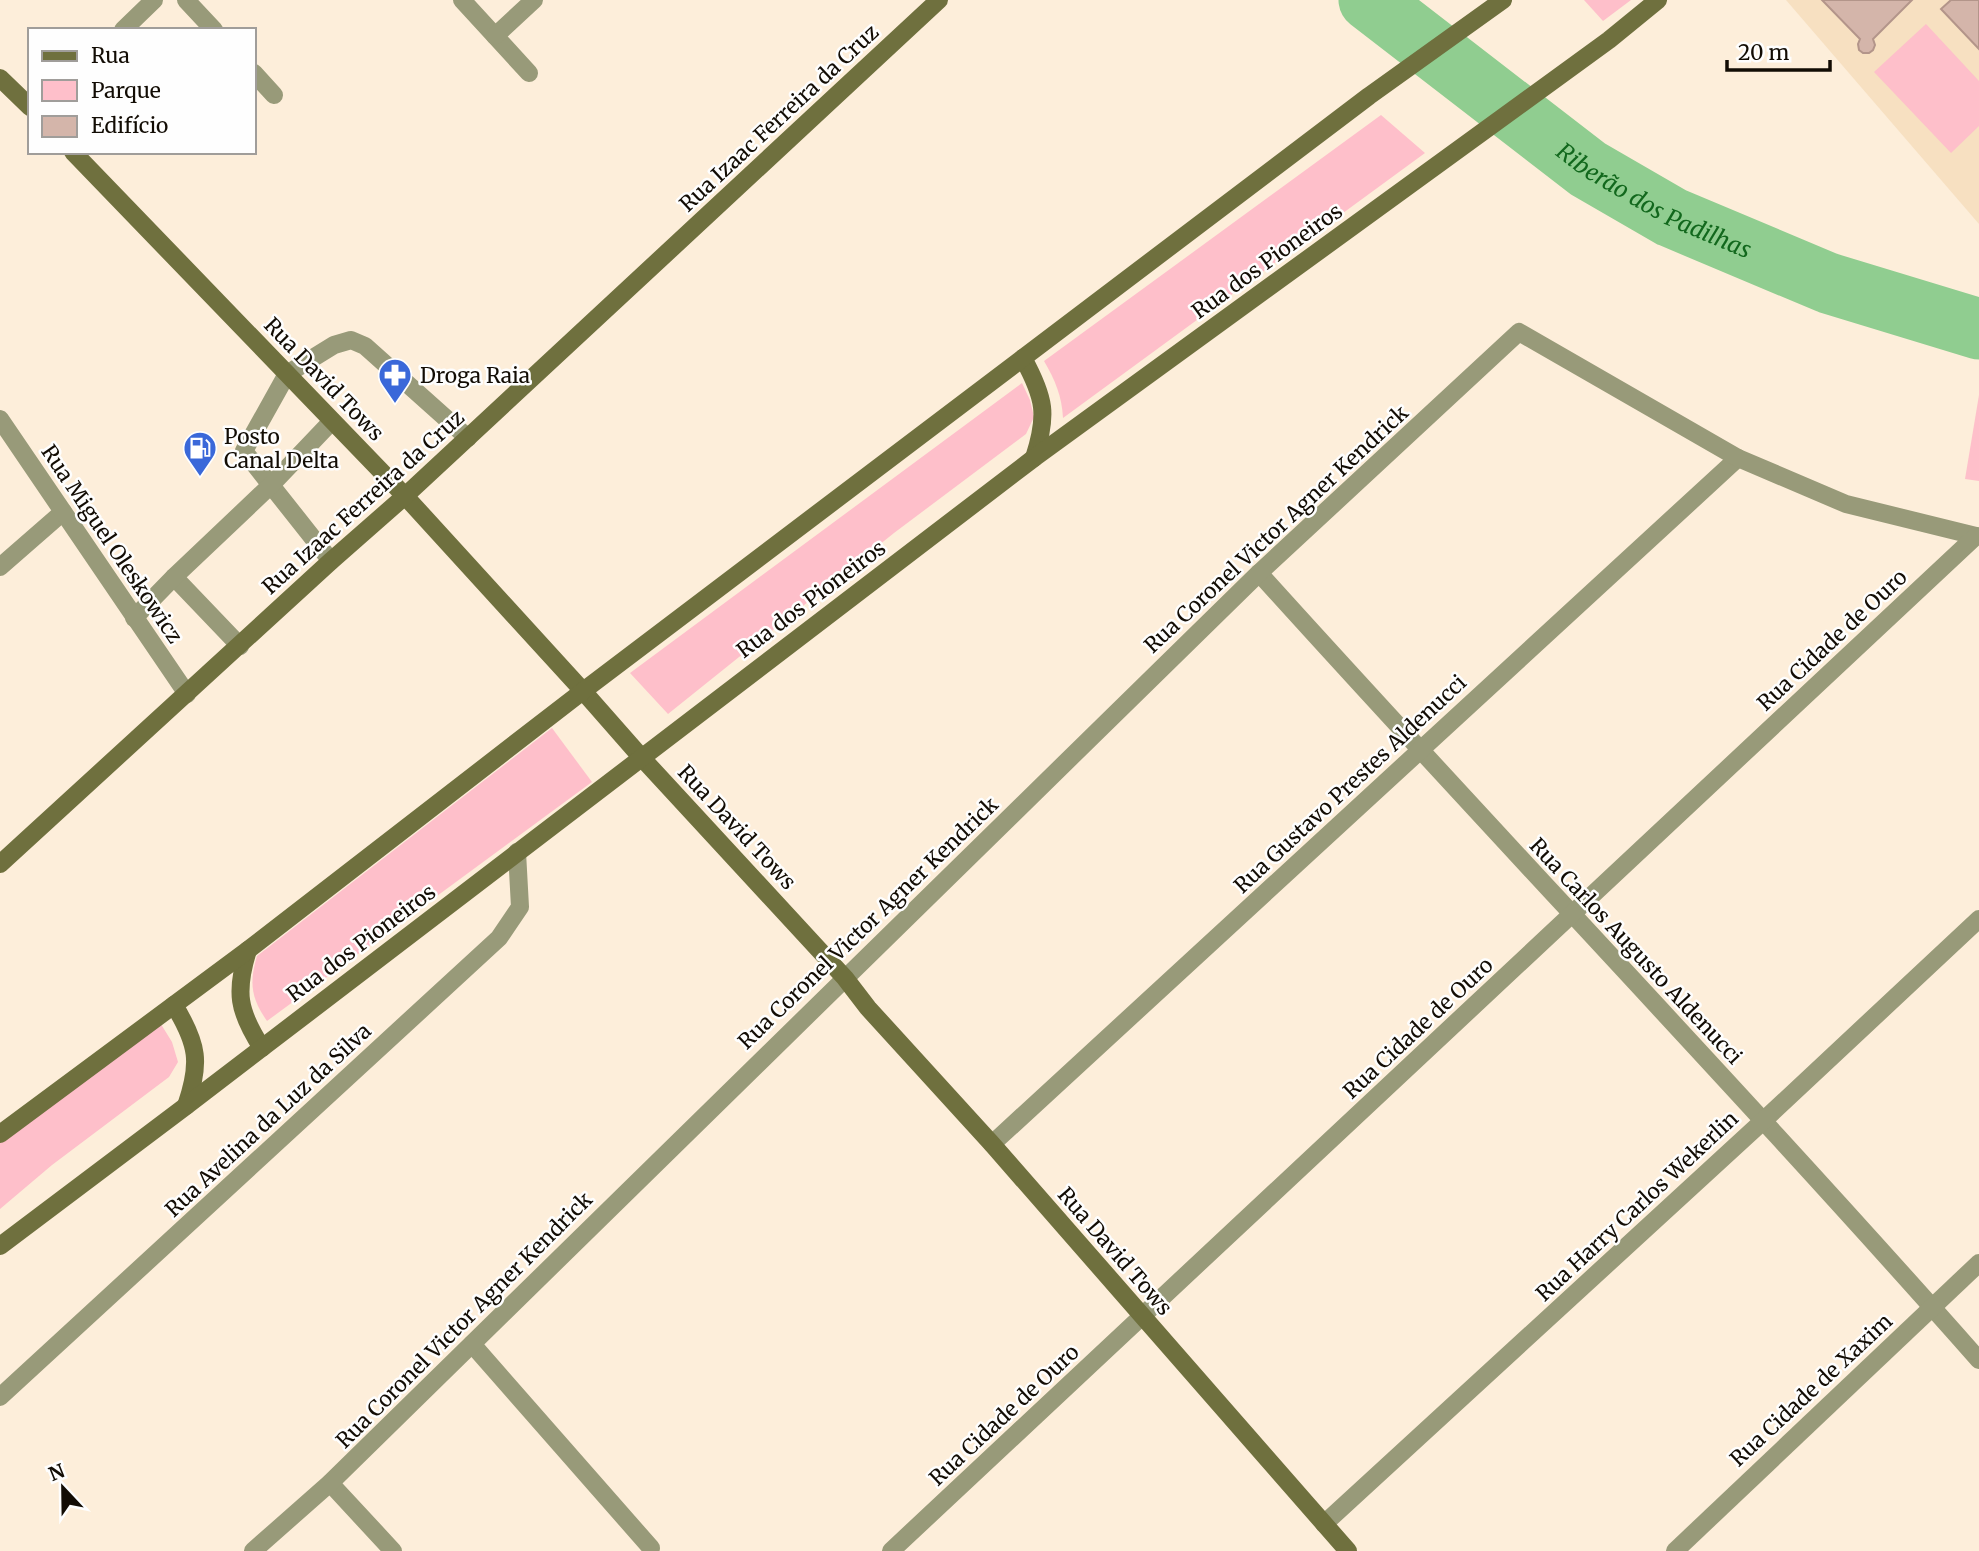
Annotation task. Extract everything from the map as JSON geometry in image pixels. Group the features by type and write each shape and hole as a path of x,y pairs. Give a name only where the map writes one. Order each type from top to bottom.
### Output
{"main road":[{"name":"Rua Izaac Ferreira da Cruz","path":"0,864 405,496 939,0"},
{"path":"0,1134 248,950 583,691 1370,96 1503,0"},
{"name":"Rua dos Pioneiros","path":"0,1246 1034,458 1609,40 1658,0"},
{"path":"0,78 28,105"},
{"name":"Rua David Tows","path":"75,154 405,496 845,978 868,1008 992,1144 1348,1551"},
{"path":"1023,358 1038,385 1043,410 1042,434 1034,458"},
{"path":"248,950 240,974 240,1000 247,1026 262,1048"},
{"path":"174,1005 188,1028 195,1054 195,1080 186,1106"}],"street":[{"path":"125,28 154,0"},
{"path":"186,0 212,28"},
{"path":"462,0 529,73"},
{"path":"495,36 534,0"},
{"path":"256,75 274,95"},
{"name":"Rua Coronel Victor Agner Kendrick","path":"253,1551 330,1483 1258,573 1519,332 1738,458"},
{"path":"331,561 244,451 287,374 334,345 351,340 365,346 468,438"},
{"name":"Rua Miguel Oleskowicz","path":"0,419 187,694"},
{"path":"134,618 271,485 332,421"},
{"name":"Rua Cidade de Ouro","path":"891,1551 1976,536 1846,504 1738,458"},
{"name":"Rua Gustavo Prestes Aldenucci","path":"992,1144 1738,458"},
{"path":"0,567 64,512"},
{"name":"Rua Carlos Augusto Aldenucci","path":"1258,573 1419,751 1763,1121 1979,1360"},
{"path":"174,577 240,646"},
{"name":"Rua Avelina da Luz da Silva","path":"0,1397 499,938 520,906 517,852"},
{"name":"Rua Harry Carlos Wekerlin","path":"1324,1524 1979,919"},
{"name":"Rua Cidade de Xaxim","path":"1675,1551 1979,1263"},
{"path":"472,1344 651,1548"},
{"path":"330,1483 393,1551"}],"shaded area":[{"path":"1786,0 1979,0 1979,224"}],"green space":[{"path":"1584,0 1631,0 1603,21"},
{"path":"1926,24 1979,81 1979,126 1951,153 1874,72"},
{"path":"1381,115 1425,153 1063,418 1057,388 1044,361"},
{"path":"1022,383 1034,417 1026,434 894,533 668,714 630,673"},
{"path":"1979,395 1979,481 1965,479"},
{"path":"552,728 592,782 267,1021 253,990 257,956"},
{"path":"159,1021 172,1042 178,1062 169,1077 52,1165 0,1209 0,1140"}],"building":[{"path":"1822,0 1912,0 1873,39 1873,50 1863,53 1859,50 1860,39"},
{"path":"1951,0 1979,0 1979,49 1941,9"}],"waterway":[{"name":"Riberão dos Padilhas","path":"1369,0 1588,169 1671,217 1828,283 1979,329"}],"place":[{"name":"Droga Raia","path":"395,405"},
{"name":"Posto Canal Delta","path":"200,478"}]}
